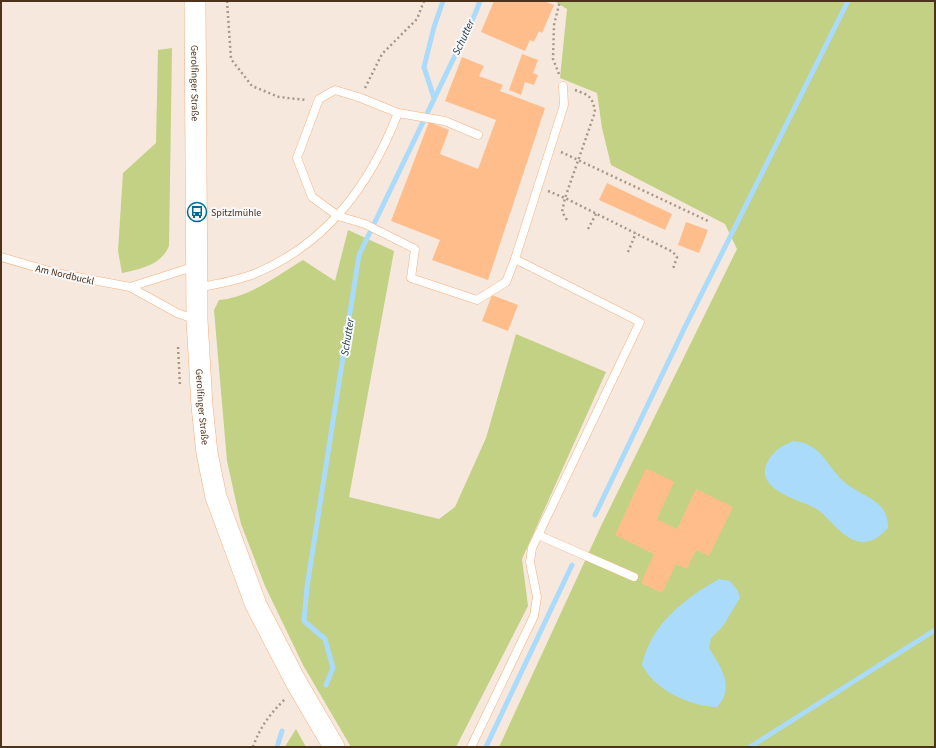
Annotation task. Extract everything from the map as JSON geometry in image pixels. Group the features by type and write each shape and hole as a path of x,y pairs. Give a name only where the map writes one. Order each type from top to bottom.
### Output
{"street":[{"name":"Gerolfinger Straße","path":"195,1 196,288 207,453 216,497 256,605 296,682 334,747"}],"lane":[{"path":"478,135 444,121 398,113 361,98 335,90 319,99 297,158 312,197 338,216 365,224 415,249 411,278 477,300 506,282 515,259 564,106 564,86"},
{"path":"196,288 252,275 284,260 314,239 338,216 356,195 382,150 398,113"},
{"name":"Am Nordbuckl","path":"1,257 56,273 130,287"},
{"path":"471,747 534,616 537,597 530,562 532,548 640,322 515,259"},
{"path":"130,287 196,266"},
{"path":"130,287 177,313 197,320"},
{"path":"538,535 634,577"}],"path":[{"path":"227,1 232,59 252,86 279,97 301,100 319,99"},
{"path":"361,98 382,54 417,19 424,1"},
{"path":"560,1 554,25 552,59 564,86 591,96 594,101 596,112 564,198 562,212 567,220"},
{"path":"551,148 578,159 708,221"},
{"path":"538,187 564,198 673,252 677,257 673,269"},
{"path":"588,229 596,214"},
{"path":"628,252 636,233"},
{"path":"252,747 268,715 285,699"}],"green space":[{"path":"554,1 935,1 935,747 499,747 601,526 737,249 725,224 611,165 602,128 597,93 560,78 567,9"},
{"path":"172,48 169,246 161,258 156,262 143,268 122,273 118,251 123,173 156,143 158,50"},
{"path":"348,230 394,251 349,497 439,519 455,507 486,438 516,334 606,372 522,559 528,606 456,747 351,747 303,665 265,586 241,524 227,461 214,310 219,300 241,295 263,285 303,260 335,281"},
{"path":"296,729 306,747 285,747 286,745"}],"water":[{"path":"794,441 803,443 817,450 846,484 878,504 884,510 888,528 873,540 866,542 855,541 849,538 815,508 781,493 773,487 767,480 765,472 767,463 778,449"},
{"path":"719,579 730,581 738,591 740,598 723,626 711,638 709,648 718,662 726,684 723,699 717,707 695,704 674,695 655,682 642,665 646,650 661,625 693,595"}],"building":[{"path":"494,1 544,1 554,5 542,33 539,31 534,42 530,40 525,51 481,32"},
{"path":"522,54 538,60 533,73 538,75 534,85 525,82 521,95 509,90"},
{"path":"462,57 484,66 479,76 503,85 500,91 545,108 488,280 432,260 440,240 391,221 429,122 449,130 440,154 478,169 496,120 445,101"},
{"path":"607,183 672,214 665,230 599,200"},
{"path":"686,222 708,230 699,253 678,245"},
{"path":"492,295 518,305 508,331 482,321"},
{"path":"646,468 674,482 657,519 677,529 696,489 733,507 709,556 696,550 687,569 676,564 662,593 641,583 654,554 615,535"}],"waterway":[{"path":"434,98 424,67 434,27 443,1"},
{"name":"Schutter","path":"326,685 333,668 325,639 304,621 307,587 359,255 480,1"},
{"path":"595,515 684,329 848,1"},
{"path":"486,747 572,565"},
{"path":"750,747 935,630"},
{"name":"Schutter","path":"277,747 282,731"}],"place":[{"name":"Spitzlmühle","path":"197,212"}]}
